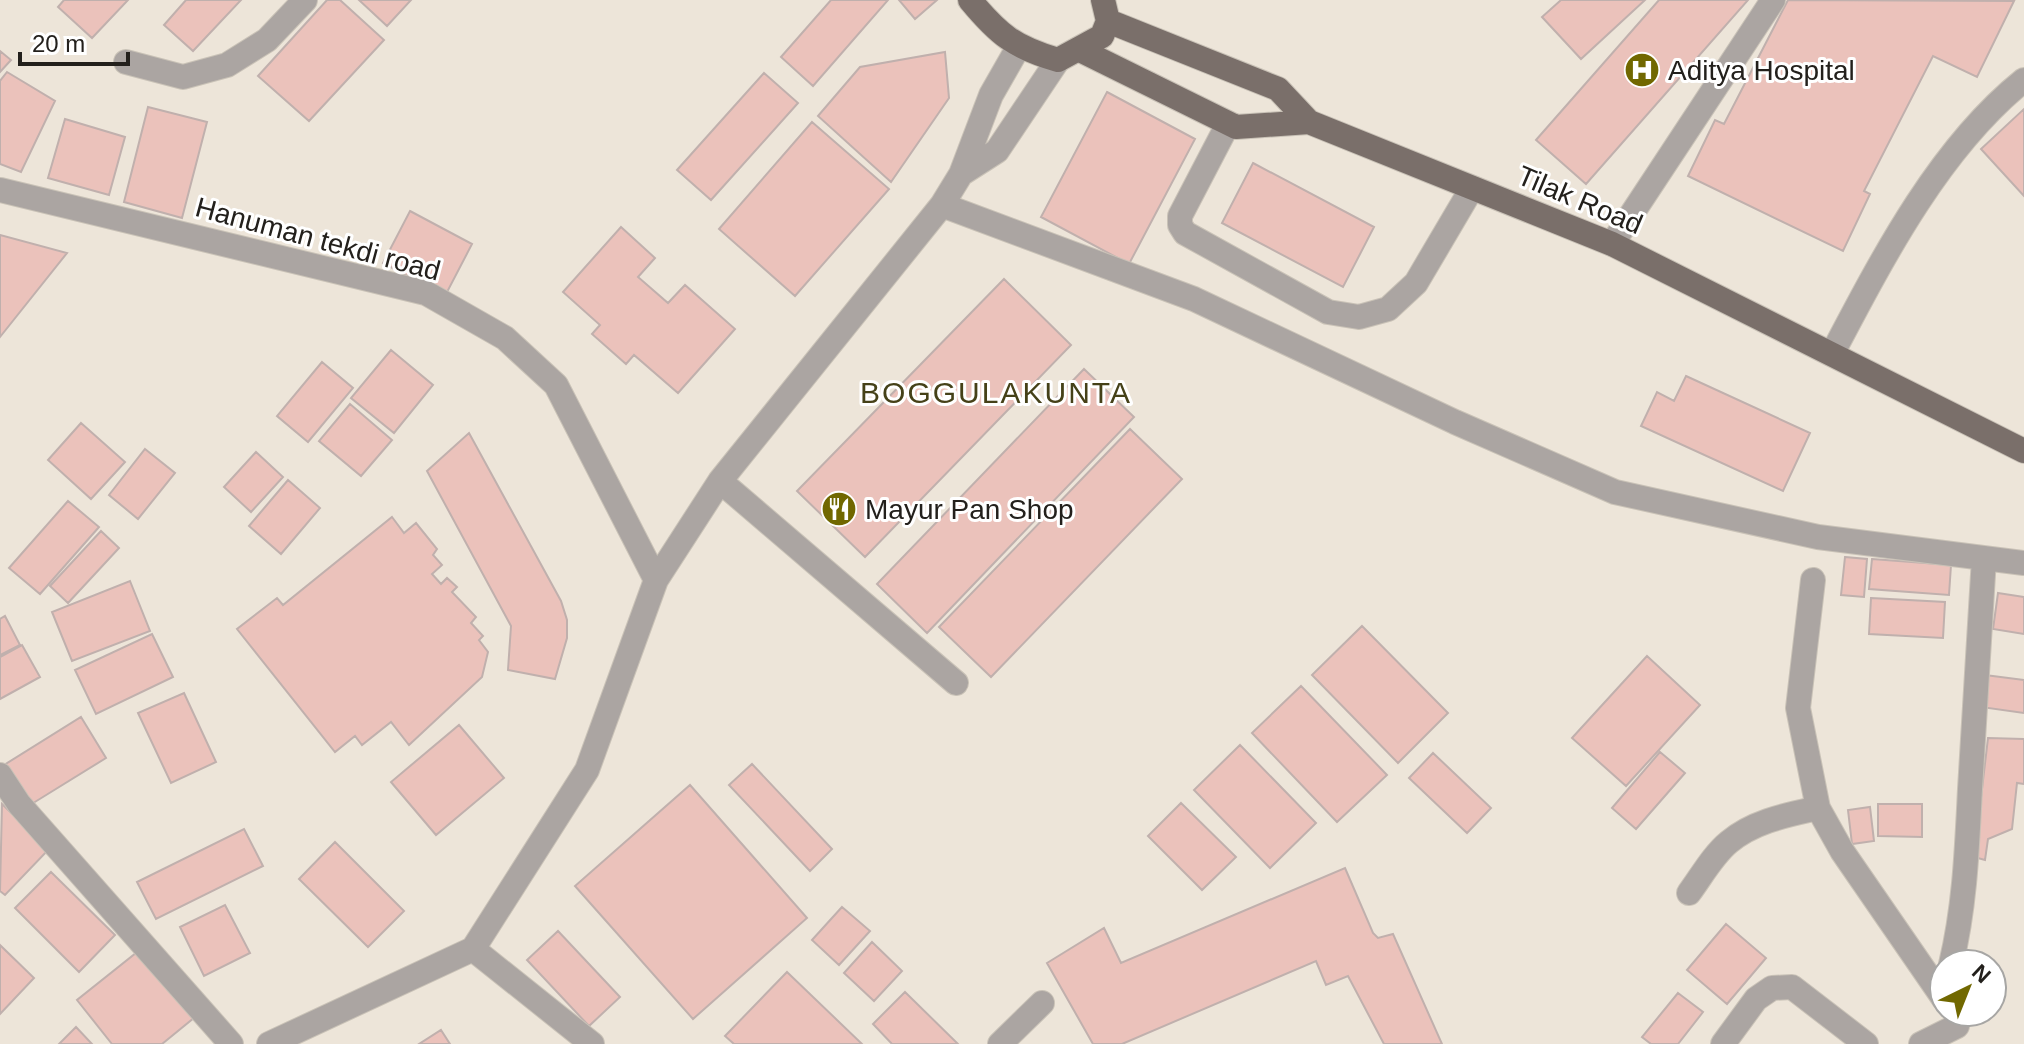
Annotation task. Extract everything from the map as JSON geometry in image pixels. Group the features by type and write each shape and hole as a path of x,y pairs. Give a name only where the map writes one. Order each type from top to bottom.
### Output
{"main road":[{"path":"970,0 994,29 1019,46 1058,60 1102,36 1106,10"},
{"name":"Tilak Road","path":"1106,10 1278,89 1309,122 1612,244 2024,451"},
{"path":"1080,50 1236,127 1309,122"}],"street":[{"path":"126,62 183,77 227,65 267,40 305,0"},
{"path":"1612,244 1773,0"},
{"path":"269,1044 473,949 587,770 656,580 720,481 942,205 961,174 991,95 1019,46"},
{"path":"961,174 997,151 1058,60"},
{"path":"1832,354 1880,265 1947,161 2006,94 2024,80"},
{"path":"1228,124 1180,216 1180,225 1185,233 1328,312 1359,317 1388,309 1416,283 1472,188"},
{"name":"Hanuman tekdi road","path":"0,190 426,293 505,338 556,385 656,580"},
{"path":"942,205 1194,299 1455,422 1615,492 1818,537 2024,563"},
{"path":"720,481 956,683"},
{"path":"1955,948 1969,853 1984,558"},
{"path":"1813,580 1798,708 1818,808 1842,851 1928,974"},
{"path":"0,775 19,804 231,1044"},
{"path":"1689,893 1728,843 1755,826 1781,816 1818,808"},
{"path":"473,949 592,1044"},
{"path":"1723,1044 1756,999 1772,988 1792,987 1866,1044"},
{"path":"1000,1044 1042,1003"},
{"path":"1921,1044 1958,1028"}],"building":[{"path":"64,0 128,0 92,38 58,7"},
{"path":"186,0 241,0 193,51 164,25"},
{"path":"327,0 340,0 384,40 309,121 258,76"},
{"path":"359,0 411,0 387,26"},
{"path":"831,0 888,0 813,86 781,57"},
{"path":"899,0 937,0 915,19"},
{"path":"1561,0 1645,0 1581,59 1542,17"},
{"name":"Aditya Hospital","path":"1659,0 1748,0 1586,184 1536,140"},
{"path":"1788,0 2014,1 1977,77 1933,56 1864,191 1870,194 1843,251 1688,176 1715,120 1724,124"},
{"path":"0,51 11,60 0,72"},
{"path":"945,52 949,98 891,182 818,116 860,67"},
{"path":"7,72 55,101 21,172 0,164 0,81"},
{"path":"764,73 798,103 711,200 677,170"},
{"path":"1107,92 1195,139 1129,264 1041,217"},
{"path":"148,107 207,122 182,218 124,202"},
{"path":"2024,109 2024,196 1981,149"},
{"path":"65,119 125,137 109,195 48,178"},
{"path":"812,122 889,189 795,296 719,229"},
{"path":"1253,163 1374,227 1343,287 1222,223"},
{"path":"410,211 472,244 445,296 383,263"},
{"path":"621,227 655,258 638,277 668,303 685,285 735,329 678,393 634,355 626,364 592,334 600,325 563,292"},
{"path":"0,235 67,253 0,337"},
{"path":"1004,279 1071,345 865,557 797,491"},
{"path":"391,350 433,385 394,433 351,398"},
{"path":"322,362 353,388 308,442 277,416"},
{"path":"1084,369 1134,417 927,633 877,584"},
{"path":"1686,376 1810,433 1783,491 1641,426 1657,392 1674,401"},
{"path":"350,404 392,440 361,476 319,441"},
{"path":"81,423 125,462 91,499 48,460"},
{"path":"1130,429 1182,479 991,677 939,627"},
{"path":"469,433 561,601 567,620 567,638 555,679 508,670 511,626 427,471"},
{"path":"145,449 175,473 138,519 109,495"},
{"path":"256,452 283,477 251,512 224,487"},
{"path":"288,480 320,508 281,554 249,526"},
{"path":"68,501 99,527 40,594 9,568"},
{"path":"392,517 404,533 416,523 437,549 433,555 442,565 432,574 441,584 447,578 457,587 452,592 476,617 471,623 483,636 479,640 488,652 482,677 409,745 391,722 362,745 355,736 335,752 237,629 277,598 283,605"},
{"path":"101,531 119,548 68,603 50,586"},
{"path":"1845,557 1867,559 1864,597 1841,595"},
{"path":"1872,559 1951,565 1949,595 1869,589"},
{"path":"130,581 150,631 72,661 52,612"},
{"path":"1998,593 2024,597 2024,634 1993,629"},
{"path":"1871,598 1945,602 1943,638 1869,634"},
{"path":"5,616 20,645 0,655 0,619"},
{"path":"1362,626 1448,713 1398,763 1312,675"},
{"path":"152,634 173,677 96,714 75,670"},
{"path":"22,645 40,677 0,699 0,657"},
{"path":"1647,656 1700,705 1626,786 1572,738"},
{"path":"1985,675 2024,680 2024,713 1981,707"},
{"path":"1301,686 1387,775 1337,822 1252,733"},
{"path":"184,693 216,762 171,783 138,713"},
{"path":"81,717 106,758 30,805 4,765"},
{"path":"459,725 504,778 436,835 391,782"},
{"path":"1988,738 2024,739 2024,784 2017,783 2012,829 1988,839 1985,860 1974,857"},
{"path":"1240,745 1316,823 1270,868 1194,790"},
{"path":"1660,752 1685,773 1636,829 1612,808"},
{"path":"1433,753 1491,808 1467,833 1409,778"},
{"path":"752,764 832,849 810,871 729,785"},
{"path":"690,785 807,918 693,1019 575,886"},
{"path":"1181,803 1236,857 1202,890 1148,836"},
{"path":"2,804 49,849 5,895 0,891"},
{"path":"1878,804 1922,804 1922,837 1878,836"},
{"path":"1870,807 1874,841 1852,844 1848,810"},
{"path":"244,829 263,866 156,919 137,882"},
{"path":"335,842 404,911 368,947 299,879"},
{"path":"1345,868 1373,933 1378,938 1393,934 1442,1044 1384,1044 1348,976 1326,985 1316,961 1122,1044 1093,1044 1047,963 1104,928 1121,963"},
{"path":"51,872 115,935 79,972 15,908"},
{"path":"225,905 250,953 204,976 180,927"},
{"path":"842,907 870,931 839,965 812,940"},
{"path":"1726,924 1766,958 1727,1004 1687,970"},
{"path":"558,931 620,997 589,1026 527,960"},
{"path":"872,942 902,971 874,1001 844,973"},
{"path":"0,945 34,978 0,1014"},
{"path":"141,949 195,1017 162,1044 112,1044 77,1000"},
{"path":"787,972 862,1044 734,1044 725,1036"},
{"path":"905,992 958,1044 892,1044 873,1024"},
{"path":"1678,993 1703,1012 1678,1044 1651,1044 1642,1037"},
{"path":"76,1027 92,1044 59,1044"},
{"path":"441,1030 450,1044 419,1044"}],"place":[{"name":"Aditya Hospital","path":"1642,70"},
{"name":"Mayur Pan Shop","path":"839,509"}],"district":[{"name":"BOGGULAKUNTA","path":"996,392"}]}
